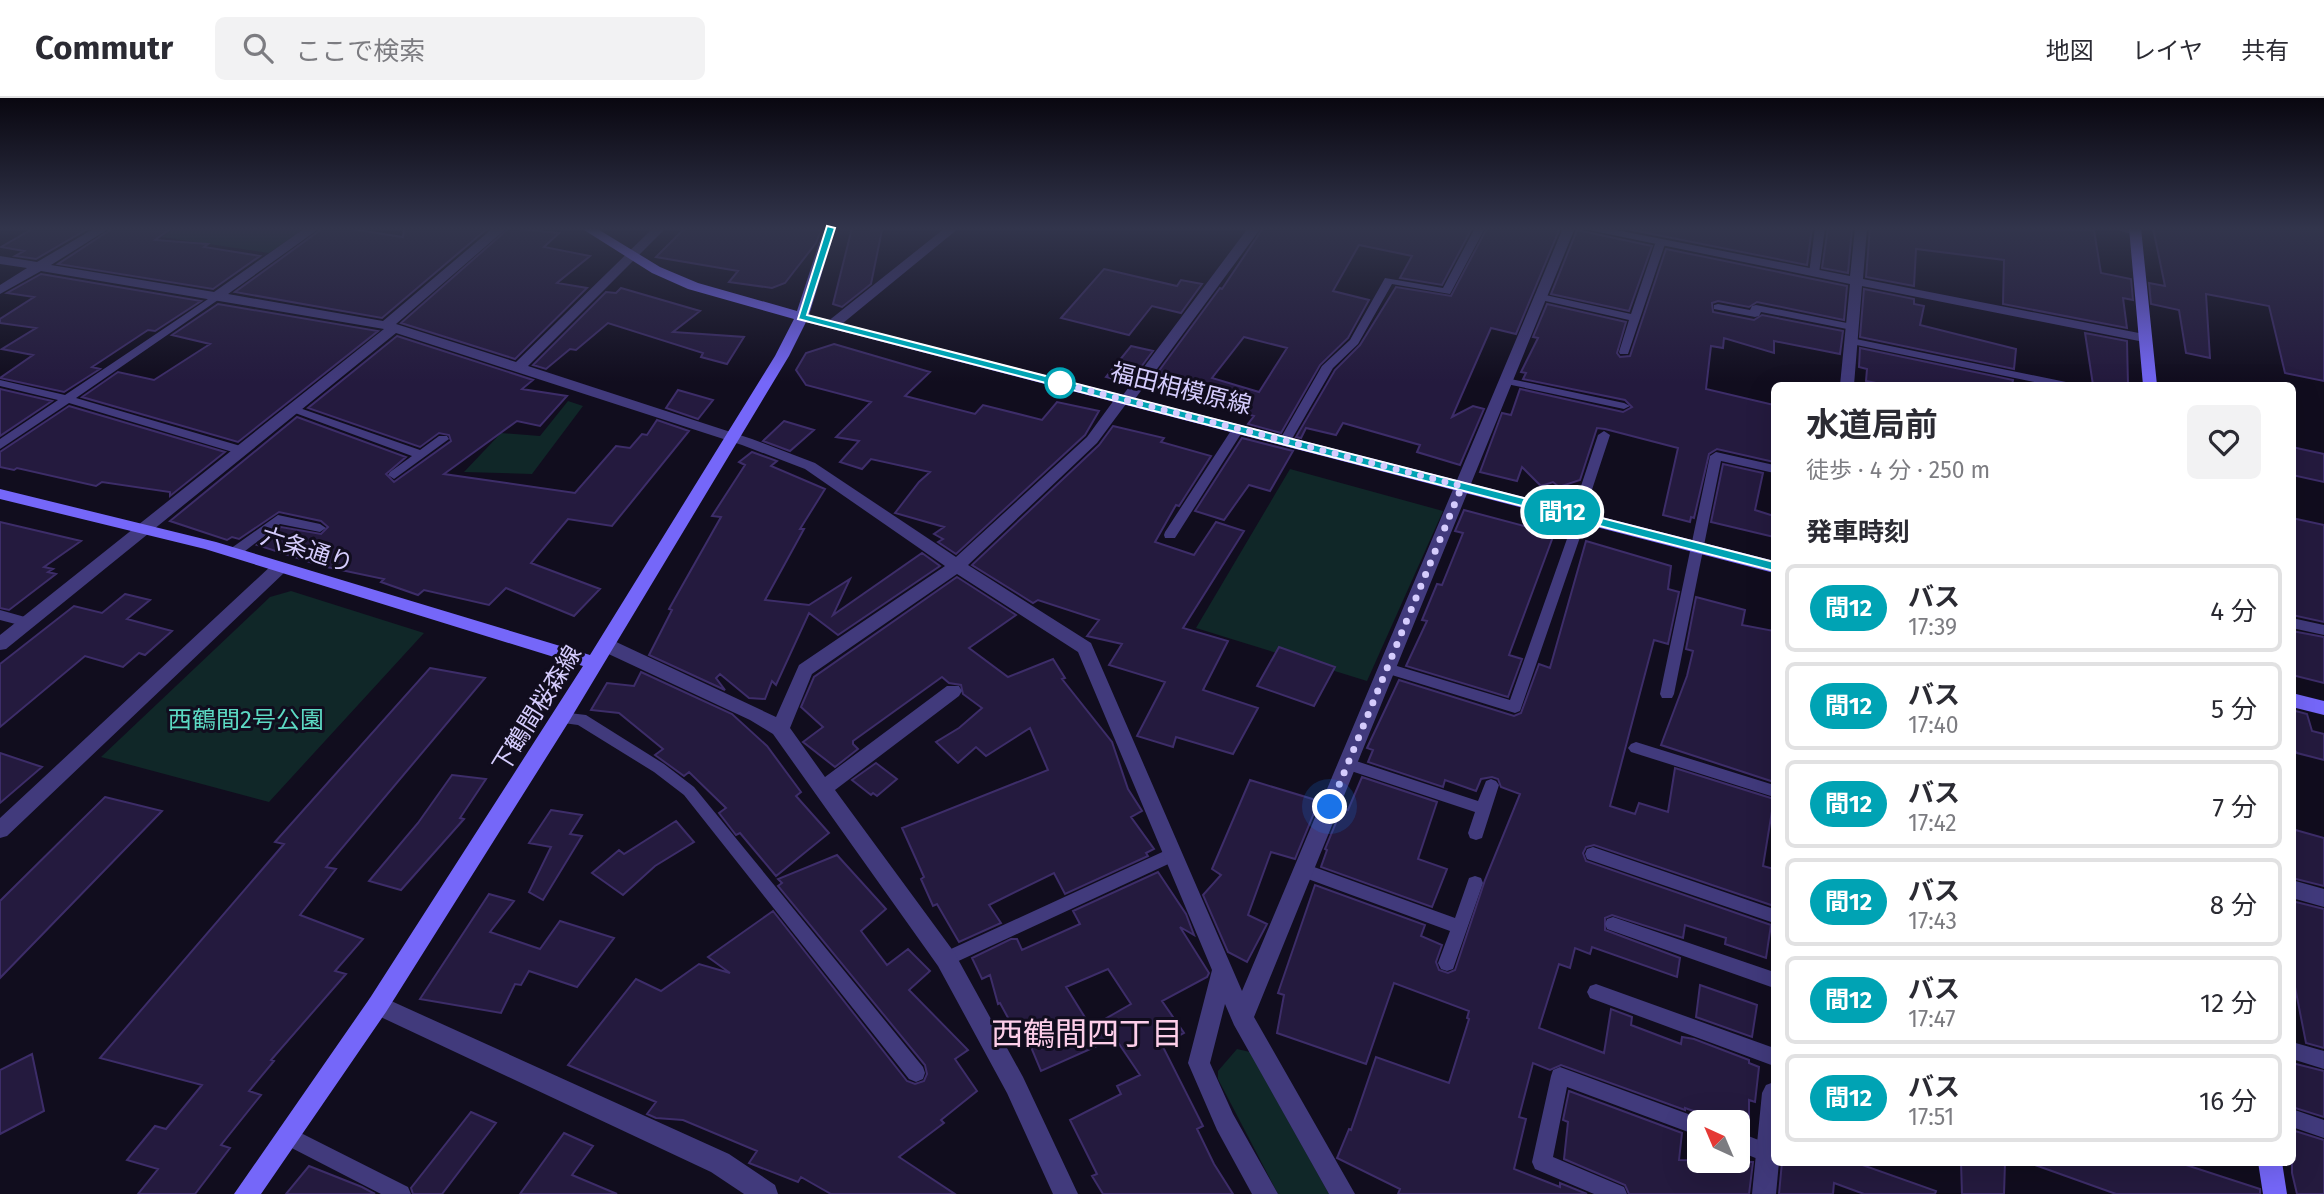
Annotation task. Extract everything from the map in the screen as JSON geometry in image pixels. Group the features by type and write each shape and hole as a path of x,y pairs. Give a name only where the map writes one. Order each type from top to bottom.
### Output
{"street":[{"path":"0,290 18,279"},
{"path":"108,279 389,326 810,466 957,566 1085,648 1242,1018 1343,1194"},
{"path":"214,298 241,279"},
{"path":"0,644 291,408 443,279"},
{"path":"517,368 608,279"},
{"name":"福田相模原線","path":"679,279 693,286 832,325 1771,566"},
{"name":"下鶴間桜森線","path":"246,1194 378,1006 601,654 782,356 802,317 814,279"},
{"path":"832,325 889,279"},
{"path":"780,729 805,670 957,566 1092,440 1216,279"},
{"path":"1242,1018 1548,279"},
{"path":"1847,279 2144,338"},
{"path":"2139,279 2150,382"},
{"path":"1847,382 1857,281"},
{"name":"六条通り","path":"0,494 144,527 235,552 279,568 601,654"},
{"path":"5,820 279,568"},
{"path":"601,654 757,715 780,729 946,958 1015,1086 1066,1194"},
{"path":"823,789 953,691"},
{"path":"2296,700 2324,708"},
{"path":"2296,890 2324,898"},
{"path":"1223,970 1199,1063 1225,1122 1266,1194"},
{"path":"378,1006 719,1163 766,1194"},
{"path":"1764,1194 1771,1123"},
{"path":"2271,1166 2275,1194"}],"lane":[{"path":"1285,441 1328,366 1354,342 1389,280 1446,292 1453,279"},
{"path":"1624,352 1649,279"},
{"path":"1541,297 1636,318"},
{"path":"0,445 214,298"},
{"path":"1718,307 1755,314 1756,308 1851,334 2053,382"},
{"path":"1506,381 1624,406"},
{"path":"0,383 240,450"},
{"path":"291,408 421,455"},
{"path":"1170,535 1238,429"},
{"path":"1387,668 1515,707 1604,435"},
{"path":"394,475 443,439"},
{"path":"1667,694 1716,456 1771,468"},
{"path":"235,552 278,519 320,528"},
{"path":"0,615 27,622"},
{"path":"2296,624 2324,630"},
{"path":"561,718 581,719 659,768 690,791 916,1073"},
{"path":"1636,748 1771,790"},
{"path":"1347,764 1484,809"},
{"path":"1476,833 1491,785"},
{"path":"1593,854 1771,915"},
{"path":"946,958 1171,855"},
{"path":"1303,870 1460,928"},
{"path":"1447,963 1475,883"},
{"path":"1613,924 1771,979"},
{"path":"1596,992 1771,1056"},
{"path":"2296,1051 2324,1060"},
{"path":"1617,1194 1542,1162 1560,1076 1687,1123"},
{"path":"2296,1119 2324,1129"},
{"path":"287,1135 401,1194"},
{"path":"1750,1146 1768,1153"}],"green space":[{"path":"568,401 583,406 532,474 464,472 501,433 540,436"},
{"path":"1290,469 1443,511 1367,681 1196,628"},
{"name":"西鶴間2号公園","path":"291,591 424,633 269,802 101,757 270,597"},
{"path":"1237,1049 1250,1052 1329,1194 1278,1194 1218,1079 1218,1071"}],"building":[{"path":"32,279 71,279 201,301 155,331 148,330 92,367 100,369 64,392 0,378 33,355 2,349 36,328 0,323 0,319 34,297 7,293"},
{"path":"152,279 227,279 213,289"},
{"path":"253,279 428,279 382,318 235,292"},
{"path":"451,279 562,279 557,283 587,288 515,359 401,323"},
{"path":"731,279 788,279 772,288 729,282"},
{"path":"839,279 872,279 871,284 842,307 833,304"},
{"path":"1095,279 1148,279 1177,286 1181,280 1202,284 1181,313 1152,306 1129,335 1061,318"},
{"path":"1229,279 1340,279 1333,291 1369,300 1348,338 1320,365 1281,433 1248,424 1254,416 1163,389 1147,387 1220,288 1222,289","holes":["1244,337 1287,348 1259,392 1212,378"]},
{"path":"1407,279 1445,279 1442,285"},
{"path":"1460,279 1539,279 1516,334 1491,328 1452,417 1473,406 1484,409 1460,465 1417,452 1420,445 1343,423 1336,435 1306,428 1301,438 1296,437 1335,370 1360,345 1396,287 1451,296"},
{"path":"1557,279 1640,279 1629,311 1551,294"},
{"path":"1656,279 1813,279 1847,286 1844,320 1757,302 1749,307 1718,301 1712,303 1713,312 1754,320 1762,315 1843,331 1840,354 1774,341 1774,353 1724,338 1723,348 1711,346 1706,389 1771,404 1771,461 1717,449 1709,454 1694,518 1691,517 1690,522 1663,515 1678,448 1605,429 1597,428 1580,480 1559,487 1553,482 1541,486 1522,467 1517,481 1480,472 1502,413 1511,415 1520,389 1623,412 1632,407 1625,400 1523,379 1526,373 1521,372 1538,338 1533,337 1547,304 1626,322 1617,353 1620,357 1630,356"},
{"path":"1877,279 1914,279 1914,286"},
{"path":"2004,279 2131,279 2133,300 2123,298 2127,328 2003,304"},
{"path":"2164,279 2324,279 2324,381 2285,373 2269,306 2206,294 2210,358 2186,353 2179,310 2151,304 2149,283 2165,286"},
{"path":"621,288 700,311 673,332 744,337 727,364 701,357 703,353 608,323 576,350 570,349 546,369 533,365 606,292 616,293"},
{"path":"1864,289 1914,299 1914,304 1924,306 1920,325 2016,349 2014,369 1860,337"},
{"path":"218,304 378,331 238,442 82,397 118,372 154,380 210,344 172,335"},
{"path":"2085,333 2127,341 2128,382 2093,382"},
{"path":"397,336 533,380 522,389 567,396 540,426 517,421 444,474 575,493 616,446 630,448 642,434 647,435 657,420 689,431 612,526 568,519 531,563 600,589 574,616 506,588 489,605 424,590 418,595 381,582 384,579 322,566 257,545 281,527 321,534 328,527 321,521 279,512 239,539 232,537 227,540 170,521 297,417 406,457 386,474 394,482 451,441 449,435 439,433 420,447 308,408"},
{"path":"834,344 930,372 905,396 975,414 983,405 1042,420 1057,402 1099,411 1085,435 956,554 938,542 943,539 934,534 944,527 895,513 930,472 871,459 862,469 840,462 859,441 836,437 871,402 806,385 796,370 806,353"},
{"path":"1131,346 1153,351 1129,383 1106,377"},
{"path":"1860,348 2013,380 1871,382 1866,381 1867,369 1859,367"},
{"path":"0,389 52,401 0,436"},
{"path":"678,390 713,400 698,419 666,408"},
{"path":"69,406 225,452 170,496 170,492 102,482 96,486 17,468 14,470 0,467 0,452"},
{"path":"784,421 814,430 790,451 763,441"},
{"path":"1113,426 1164,438 1161,442 1211,456 1179,506 1176,505 1155,542 1194,555 1216,522 1244,531 1183,628 1228,641 1203,690 1258,708 1233,754 1176,737 1173,747 1137,736 1165,682 1109,665 1122,644 1087,636 1099,620 1038,600 1033,603 972,565 1099,445"},
{"path":"1242,438 1293,451 1270,491 1249,485 1224,520 1195,511"},
{"path":"2296,448 2324,454 2324,482 2296,476"},
{"path":"752,452 777,461 771,466 825,489 800,529 804,529 765,600 809,605 850,579 833,615 922,553 940,566 838,635 809,613 776,685 772,681 765,699 749,698 720,674 716,678 725,690 649,655 672,610 669,609 721,517 712,516 745,465 739,462"},
{"path":"1723,464 1763,473 1755,510 1771,515 1771,536 1711,522"},
{"path":"1464,510 1554,534 1509,655 1522,659 1508,697 1406,666 1427,621 1422,620 1437,584 1442,585 1463,533 1455,531"},
{"path":"2296,519 2324,525 2324,622 2296,616"},
{"path":"0,522 81,541 44,567 53,569 48,572 56,574 9,610 0,608"},
{"path":"1586,541 1671,566 1668,589 1679,592 1668,644 1654,640 1610,806 1635,814 1639,803 1668,812 1675,768 1771,798 1771,817 1763,866 1771,868 1771,905 1594,845 1586,847 1583,853 1586,861 1771,925 1766,958 1725,944 1726,938 1685,925 1683,938 1612,915 1605,918 1605,930 1680,958 1677,977 1592,947 1590,954 1575,948 1570,968 1559,964 1539,1028 1604,1053 1611,1009 1632,1017 1631,1025 1681,1044 1682,1037 1694,1039 1749,1060 1749,1063 1759,1067 1755,1102 1749,1100 1749,1110 1685,1110 1561,1065 1550,1070 1533,1063 1519,1117 1526,1119 1514,1169 1560,1187 1560,1183 1587,1194 1398,1194 1400,1189 1337,1158 1349,1129 1351,1130 1376,1057 1449,1083 1469,1019 1469,1011 1394,983 1366,1064 1277,1033 1284,995 1278,993 1315,885 1425,925 1421,936 1442,945 1436,962 1439,970 1448,973 1455,970 1485,880 1520,794 1501,787 1498,779 1492,777 1481,779 1476,791 1445,780 1443,787 1368,762 1373,750 1367,748 1399,680 1514,716 1521,713 1539,664 1550,668"},
{"path":"957,577 1016,615 969,648 1008,677 1053,659 1065,678 1062,679 1112,742 1128,789 1142,811 1131,817 1154,849 1146,853 1148,856 1065,894 1054,873 989,905 1001,923 959,942 937,904 933,906 921,879 924,877 902,828 1048,770 1030,728 986,756 976,747 958,763 936,742 959,728 982,708 963,694 961,685 949,683 942,677 853,741 858,749 835,767 803,742 823,727 801,707 814,677"},
{"path":"125,594 150,600 127,619 172,631 145,655 139,653 123,667 85,656 0,727 0,664 74,606 102,613"},
{"path":"1696,597 1745,610 1742,625 1771,630 1771,781 1661,745 1687,676 1693,651 1686,649"},
{"path":"2296,632 2324,637 2324,683 2296,676"},
{"path":"1279,647 1335,667 1314,706 1257,686"},
{"path":"430,668 485,678 326,867 336,869 300,915 363,939 335,971 346,974 271,1060 274,1061 249,1091 261,1095 221,1145 230,1148 195,1194 138,1194 158,1169 127,1160 155,1126 166,1129 202,1085 100,1058 284,844 275,842"},
{"path":"641,672 732,714 767,746 801,792 796,796 829,833 776,876 740,833 736,835 719,813 726,808 689,772 684,776 655,755 663,749 619,713 591,710 607,683 634,686"},
{"path":"2296,711 2307,714 2312,731 2324,734 2324,760 2297,753"},
{"path":"0,753 42,767 0,803"},
{"path":"876,763 897,779 877,796 873,793 871,795 852,780"},
{"path":"452,775 486,779 460,818 464,819 401,890 369,881 418,823"},
{"path":"1362,777 1437,802 1418,859 1447,869 1432,907 1321,867 1327,850 1325,849 1342,808 1348,810"},
{"path":"1250,780 1319,801 1295,859 1271,852 1248,915 1267,924 1247,962 1228,952 1203,895 1221,875 1212,869"},
{"path":"105,797 162,811 0,978 0,901"},
{"path":"551,810 582,815 570,834 582,836 543,900 529,892 551,847 529,843"},
{"path":"676,821 694,842 655,866 623,895 592,873 619,850 624,854"},
{"path":"2296,830 2324,838 2324,886 2296,879"},
{"path":"837,855 886,909 861,931 887,965 908,949 930,971 909,990 968,1050 955,1059 977,1091 941,1120 944,1123 899,1157 955,1194 831,1194 801,1177 798,1182 749,1163 757,1151 683,1120 656,1118 647,1114 656,1102 568,1065 636,979 661,991 699,964 730,973 708,957 773,911 907,1081 915,1084 924,1081 927,1074 925,1065 778,886 782,883 778,879"},
{"path":"1158,872 1186,914 1194,935 1180,927 1209,973 1207,977 1162,1001 1184,1033 1162,1045 1203,1126 1197,1129 1233,1194 1103,1194 1092,1176 1097,1174 1070,1120 1121,1094 1117,1086 1140,1075 1115,1038 1041,1071 1021,1023 1013,1027 1000,1003 998,1004 990,975 982,979 972,958 1011,939 1017,939 1022,950 1080,924 1073,911","holes":["1108,969 1131,1004 1091,1027 1066,987"]},
{"path":"489,894 514,901 490,932 540,949 560,921 614,938 577,987 529,971 521,985 515,984 501,1013 420,999"},
{"path":"2296,902 2324,909 2324,1048 2306,1043 2296,992"},
{"path":"1700,985 1757,1005 1752,1037 1696,1017"},
{"path":"32,1054 44,1111 0,1134 0,1070"},
{"path":"2296,1064 2324,1071 2324,1117 2296,1108"},
{"path":"1569,1091 1682,1133 1679,1160 1687,1160 1687,1173 1750,1173 1750,1162 1753,1162 1749,1194 1629,1194 1625,1185 1564,1159 1568,1122 1563,1120"},
{"path":"471,1112 496,1123 442,1194 413,1194 411,1188"},
{"path":"2296,1131 2324,1140 2324,1194 2297,1194 2292,1166 2296,1166"},
{"path":"564,1133 593,1146 572,1175 617,1194 520,1194"},
{"path":"309,1166 362,1187 375,1194 286,1194"},
{"path":"1782,1166 1865,1166 1936,1191 1935,1194 1864,1194 1834,1183 1833,1194 1779,1194"},
{"path":"1961,1166 2005,1166 2004,1194 1962,1194"},
{"path":"2038,1166 2189,1166 2260,1189 2260,1194 2116,1194"}],"bus line":[{"name":"間12","path":"814,279 802,317 1771,566"}],"district":[{"name":"西鶴間四丁目","path":"1087,1034"}],"route":[{"path":"1060,383 1051,381 1462,486 1330,807"}]}
